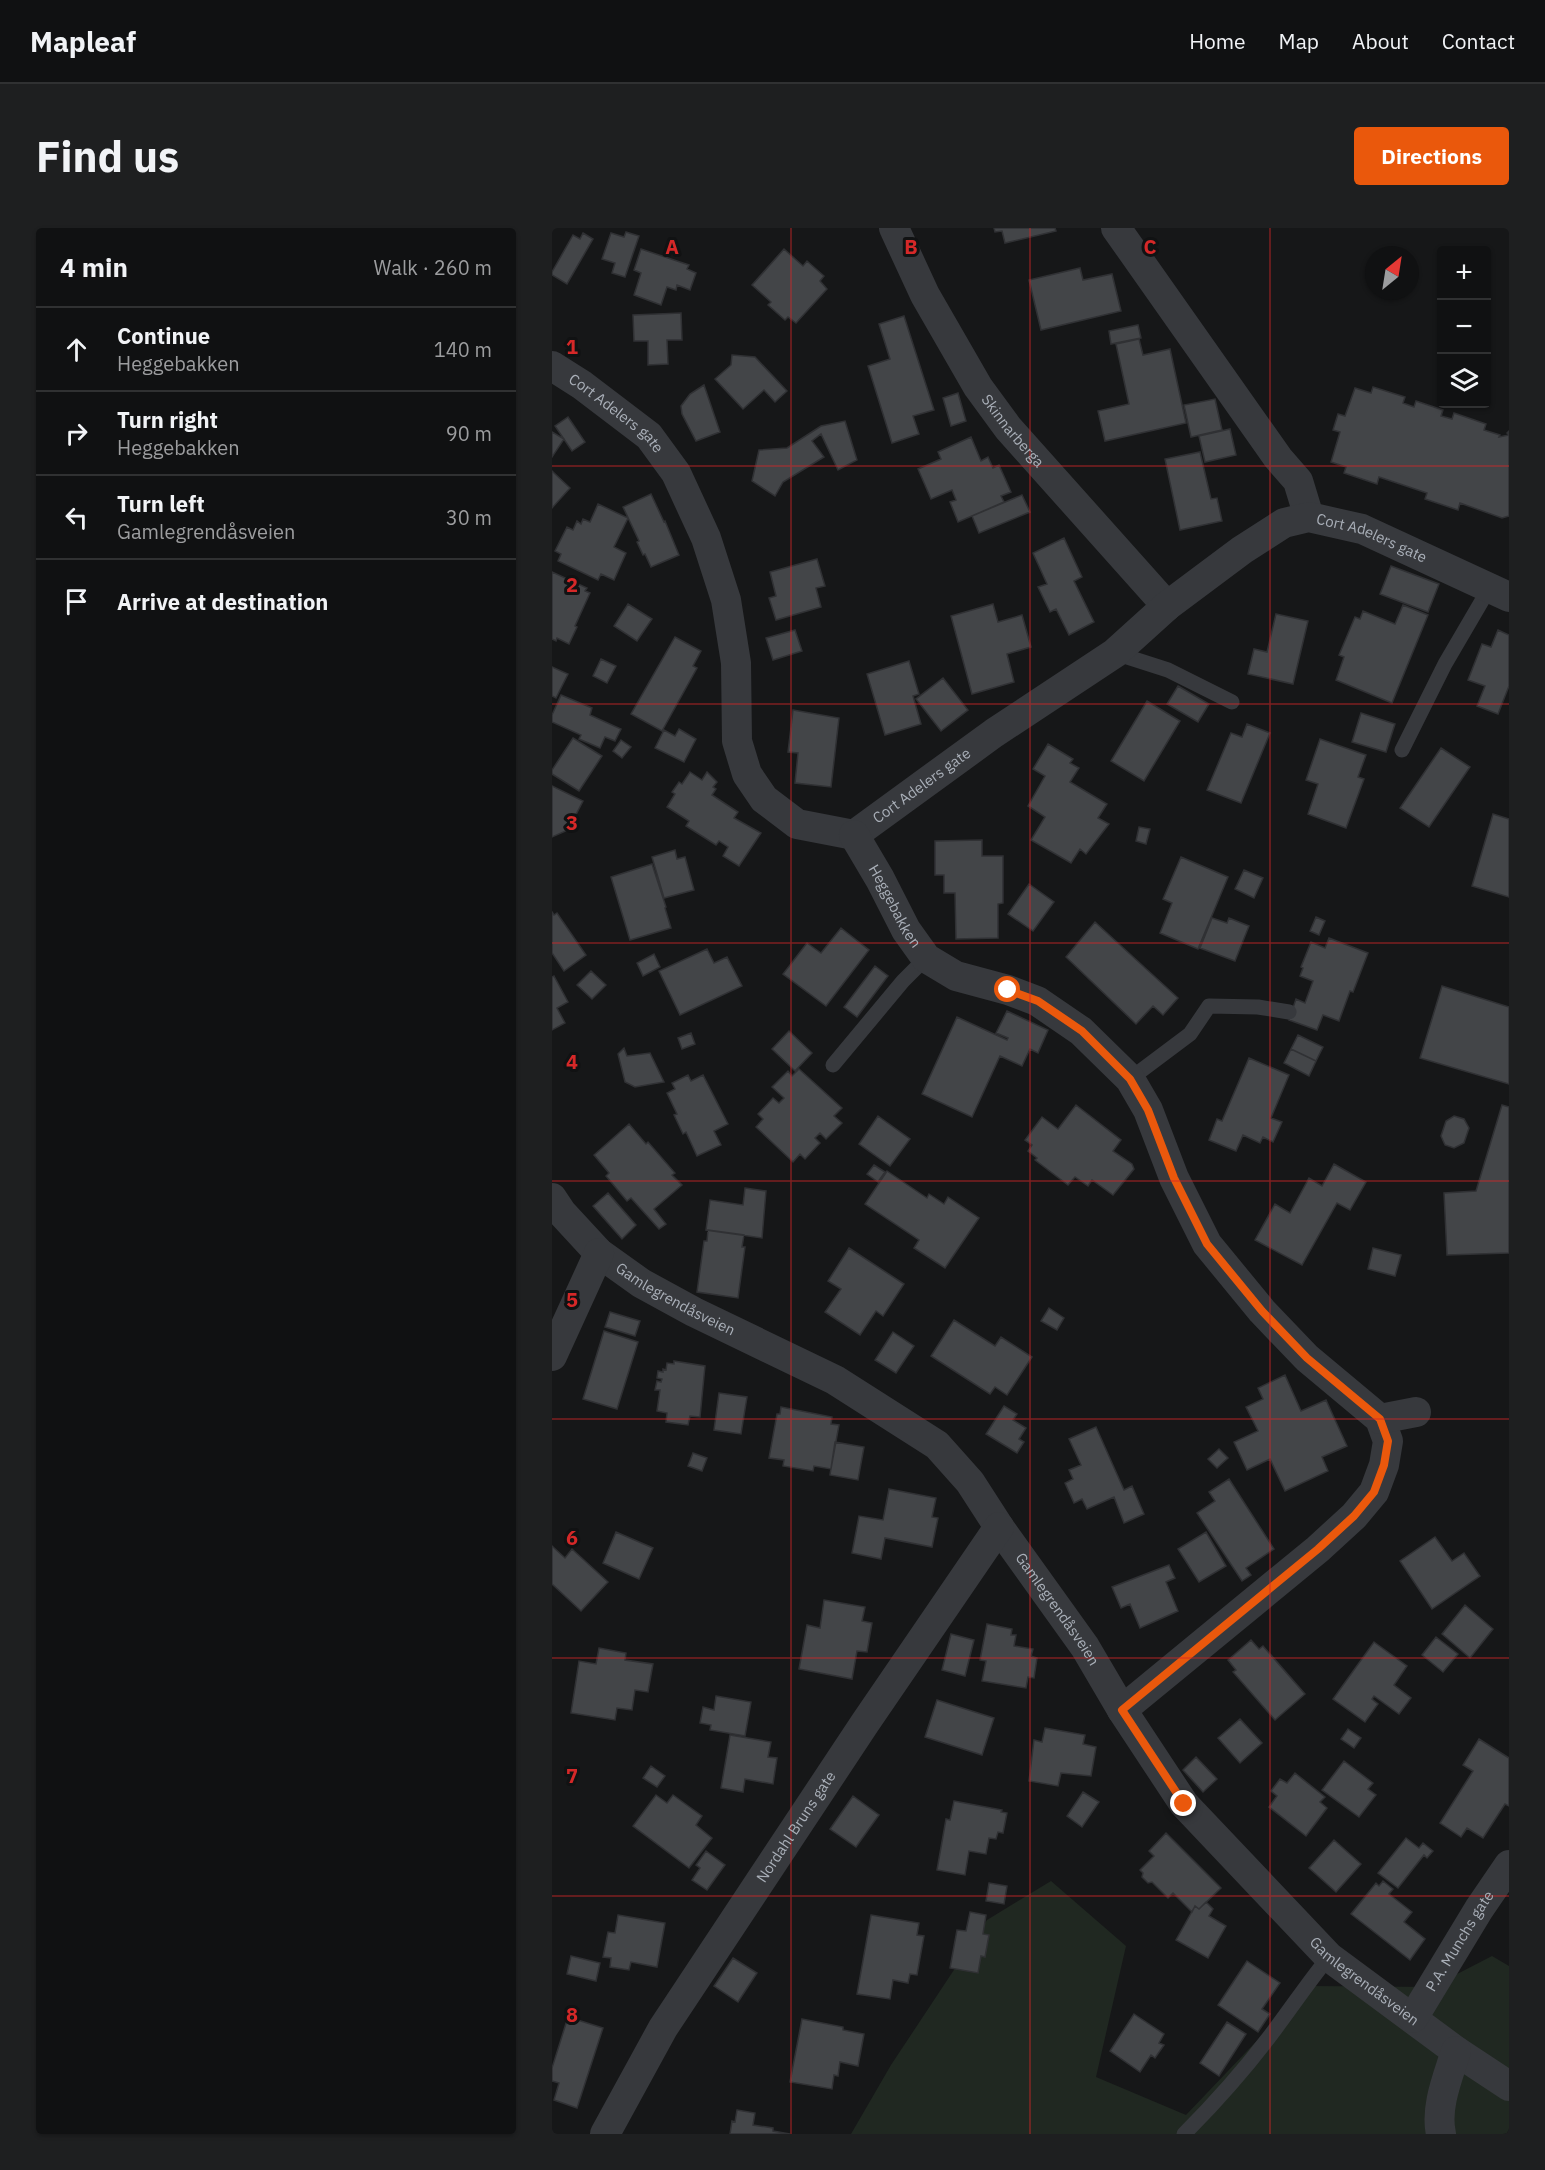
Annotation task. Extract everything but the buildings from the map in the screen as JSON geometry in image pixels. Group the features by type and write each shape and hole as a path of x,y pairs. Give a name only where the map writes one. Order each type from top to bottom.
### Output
{"street":[{"name":"Skinnarberga","path":"894,228 925,295 978,387 1008,428 1167,606"},
{"path":"1116,228 1278,458 1298,481 1309,517"},
{"name":"Cort Adelers gate","path":"552,366 591,391 649,436 676,473 706,538 726,600 736,663 737,741 747,774 764,799 797,824 854,835 994,733 1115,653 1167,606 1242,550 1284,523 1309,517 1362,529 1500,592"},
{"name":"Heggebakken","path":"854,835 906,930 926,957 956,976 1038,1001 1082,1031 1130,1079 1148,1110 1174,1178 1207,1244 1262,1311 1307,1358 1380,1419"},
{"name":"Gamlegrendåsveien","path":"552,1198 562,1213 599,1254 640,1283 685,1308 836,1380 936,1445 970,1482 999,1527 1085,1647 1122,1710 1184,1804 1329,1957 1456,2051 1509,2086"},
{"path":"552,1356 599,1254"},
{"path":"1122,1710 1318,1549 1354,1516 1374,1492 1384,1465 1388,1441 1380,1419 1416,1412"},
{"name":"Nordahl Bruns gate","path":"605,2134 663,2028 999,1527"},
{"name":"P.A. Munchs gate","path":"1413,2018 1479,1909 1509,1865"},
{"path":"1441,2134 1438,2122 1456,2051"}],"lane":[{"path":"1402,750 1445,664 1500,592"},
{"path":"1115,653 1168,670 1232,702"},
{"path":"833,1065 926,957"},
{"path":"1130,1079 1190,1034 1209,1006 1258,1007 1289,1012"},
{"path":"1184,2134 1230,2085 1329,1957"}],"shaded area":[{"path":"1051,1881 1126,1946 1096,2077 1186,2115 1309,1986 1432,1987 1492,1956 1509,1966 1509,2134 851,2134 891,2065 987,1920"}],"route":[{"path":"1008,990 1038,1001 1082,1031 1130,1079 1148,1110 1174,1178 1207,1244 1262,1311 1307,1358 1380,1419 1388,1441 1384,1465 1374,1492 1354,1516 1318,1549 1122,1710 1184,1804"}]}
